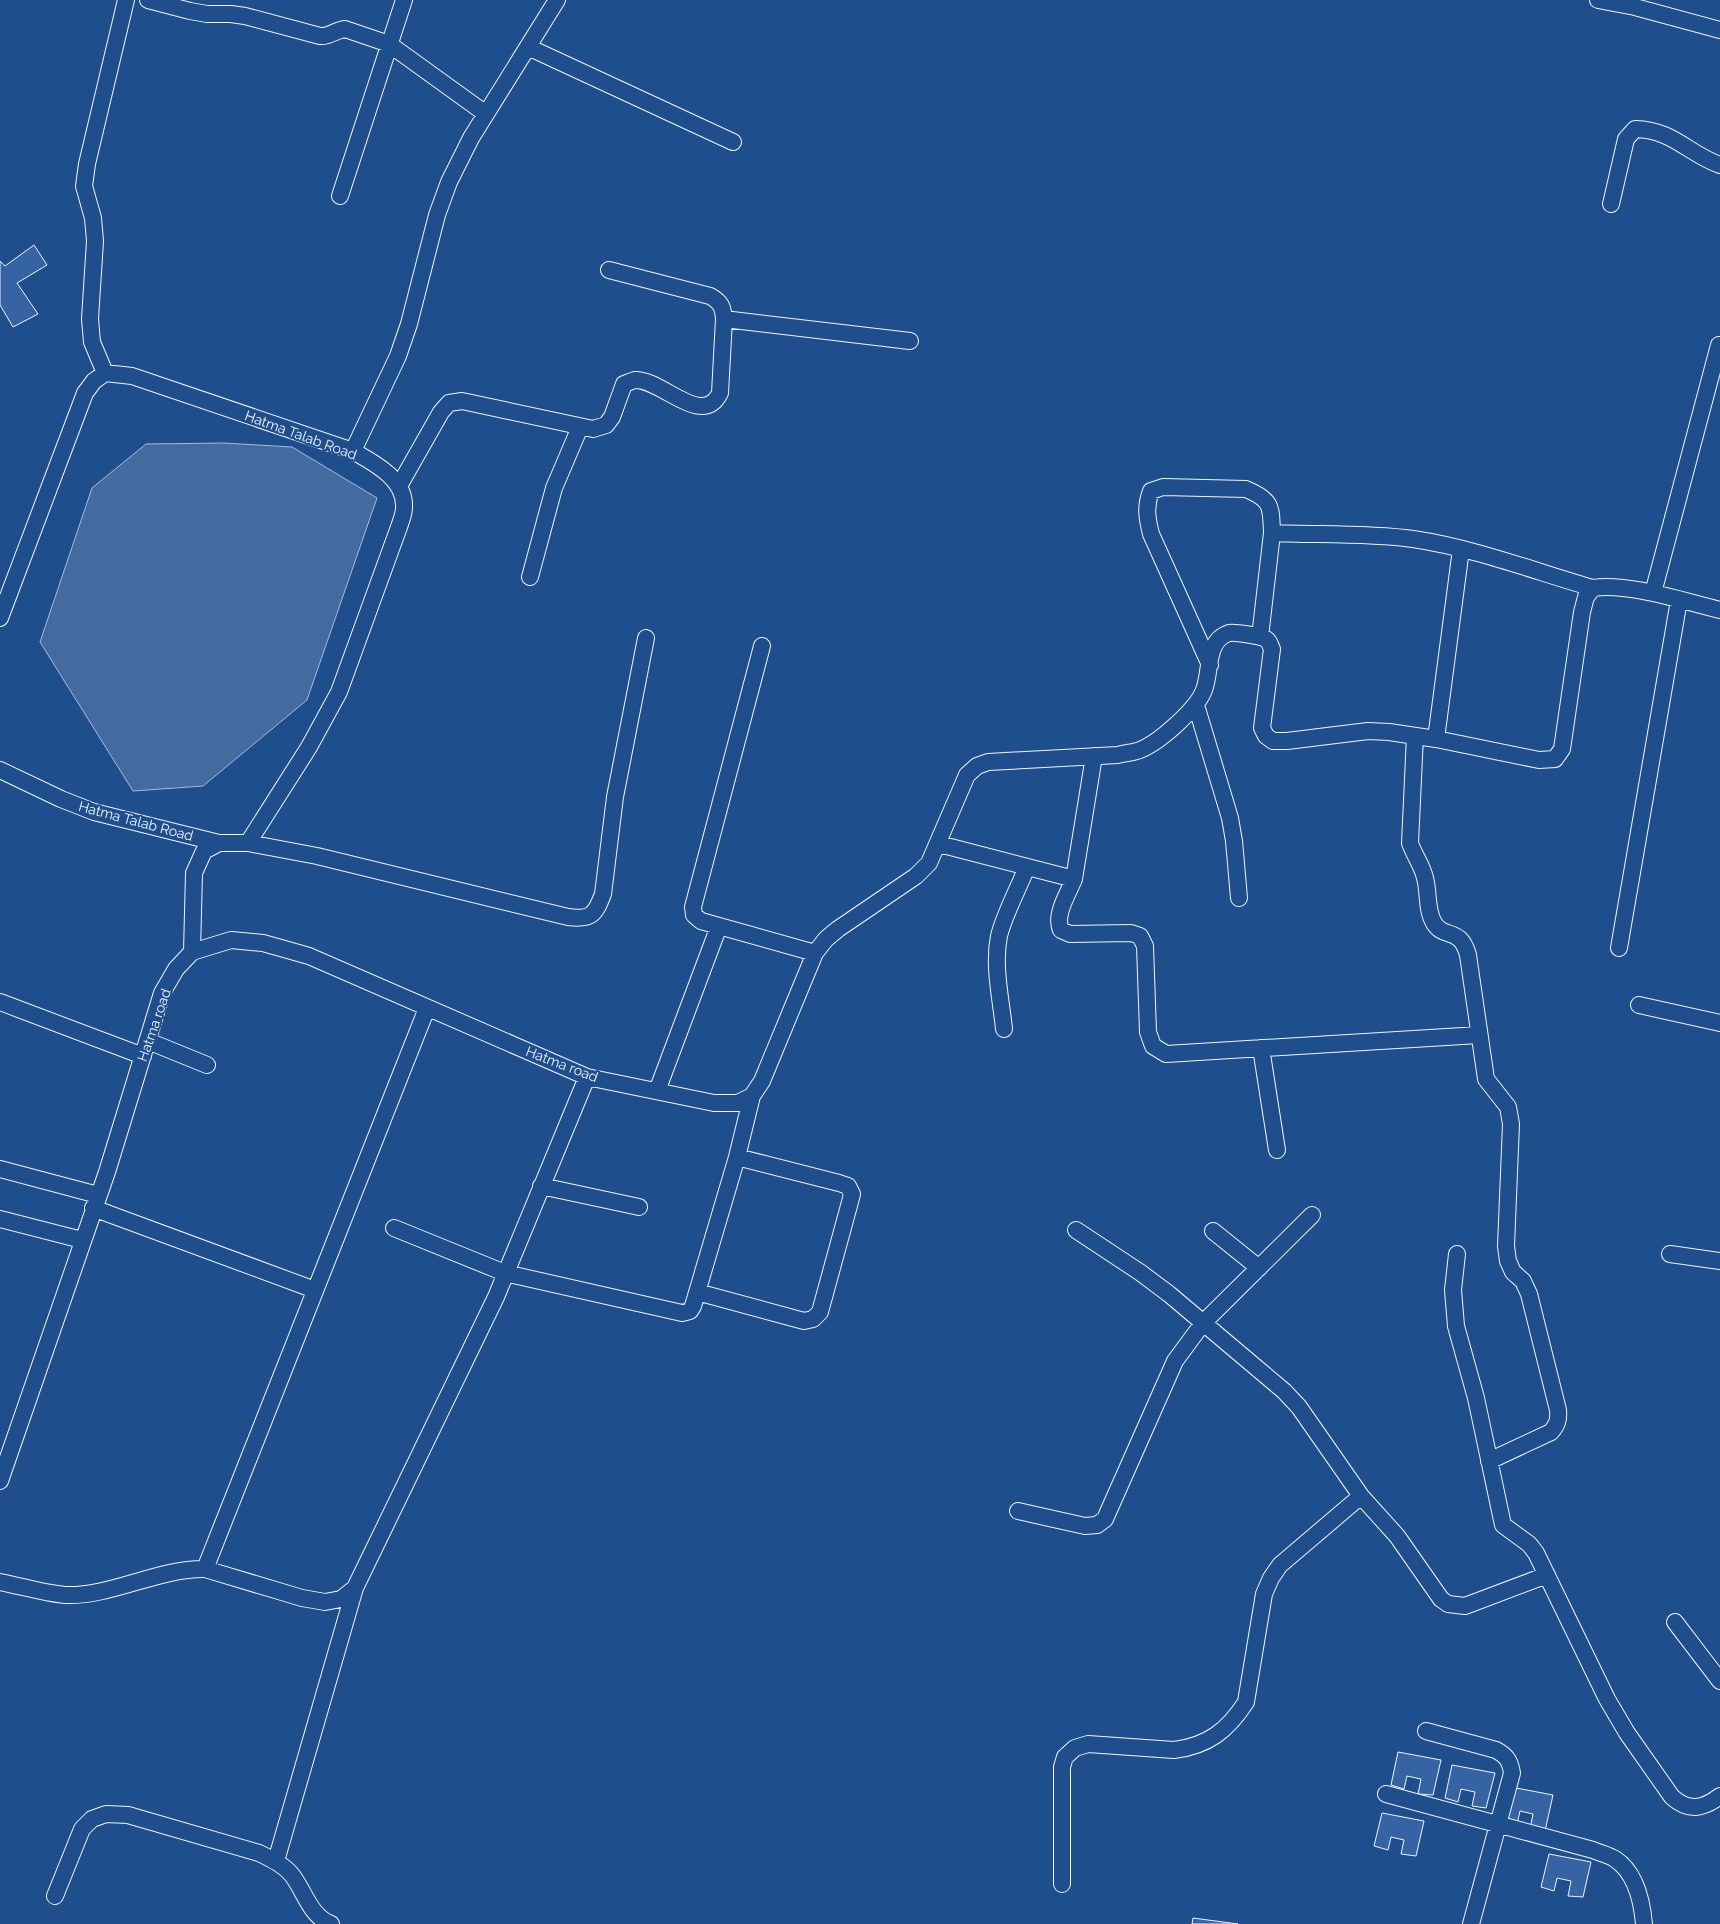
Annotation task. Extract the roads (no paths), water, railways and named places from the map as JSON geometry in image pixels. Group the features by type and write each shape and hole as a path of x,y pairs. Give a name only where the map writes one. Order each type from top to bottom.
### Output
{"street":[{"path":"0,618 84,393 94,381 106,373 92,342 90,319 95,241 93,218 84,186 87,164 126,0"},
{"path":"148,0 207,14 233,7 320,36 327,37 344,29 389,44 486,114"},
{"path":"340,196 404,0"},
{"path":"353,451 398,356 409,324 437,215 449,182 486,114 557,0"},
{"path":"1598,0 1635,7 1720,30"},
{"path":"528,47 732,142"},
{"path":"1611,204 1626,140 1635,129 1650,129 1664,134 1720,165"},
{"path":"248,843 309,747 339,692 399,527 404,507 399,486 441,412 449,403 462,401 580,427 593,428 606,425 612,417 624,384 634,380 649,383 694,406 706,407 716,402 720,393 724,308 710,296 609,270"},
{"path":"724,319 910,341"},
{"path":"1653,593 1719,346"},
{"name":"Hatma Talab Road","path":"106,373 132,376 353,451 380,467 399,486"},
{"path":"530,577 554,488 580,427"},
{"path":"1210,665 1151,534 1146,514 1147,502 1151,492 1163,487 1246,489 1265,498 1271,511 1272,533 1260,637"},
{"path":"1272,533 1411,539 1462,549 1593,588 1603,587 1653,593 1679,600 1719,605"},
{"path":"1436,739 1462,549"},
{"path":"394,1228 505,1273 682,1313 690,1311 737,1157 745,1100 762,1081 815,953 826,939 838,929 916,876 929,863 939,844 961,786 967,775 977,766 988,762 1118,755 1138,751 1152,743 1184,718 1196,705 1204,690 1213,649 1218,640 1228,633 1265,638 1272,649 1262,728 1266,736 1273,740 1287,741 1368,731 1389,732 1436,739 1539,760 1555,759 1562,749 1564,742 1582,612 1586,598 1593,588"},
{"path":"1619,948 1679,600"},
{"name":"Hatma Talab Road","path":"2,776 94,812 219,843 248,843 317,856 582,919 591,916 603,894 615,797 646,638"},
{"path":"762,646 693,907 694,915 701,921 815,953"},
{"path":"1196,705 1230,818 1239,898"},
{"path":"1415,736 1410,843 1413,854 1422,868 1430,912 1434,923 1440,930 1458,937 1465,943 1486,1079 1508,1107 1511,1124 1506,1246 1508,1261 1512,1272 1523,1281 1529,1294 1559,1419 1551,1432 1489,1460"},
{"path":"1094,756 1074,879 1059,916 1058,924 1061,930 1070,934 1131,933 1140,936 1145,946 1148,1032 1153,1046 1166,1054 1479,1035"},
{"name":"Hatma Talab Road","path":"192,952 194,873 204,851 219,843"},
{"path":"939,844 1074,879"},
{"path":"1004,1029 997,946 1000,933 1027,867"},
{"path":"657,1091 720,926"},
{"name":"Hatma road","path":"0,1481 95,1201 107,1172 162,993 176,969 192,952 231,940 263,943 309,956 587,1077 714,1103 745,1100"},
{"path":"0,1002 207,1066"},
{"path":"1639,1005 1720,1023"},
{"path":"205,1569 427,1008"},
{"path":"1261,1048 1277,1150"},
{"path":"276,1861 355,1588 496,1297 587,1077"},
{"path":"697,1292 804,1321 813,1319 820,1312 852,1194 848,1186 737,1157"},
{"path":"0,1169 95,1201 316,1290"},
{"path":"541,1186 639,1207"},
{"path":"1018,1512 1086,1526 1097,1525 1105,1518 1174,1361 1203,1323 1312,1215"},
{"path":"0,1219 82,1240"},
{"path":"1076,1230 1141,1273 1284,1391 1299,1407 1361,1496 1397,1536 1441,1600 1448,1604 1465,1606 1547,1575"},
{"path":"1213,1231 1259,1268"},
{"path":"1457,1254 1453,1290 1456,1326 1476,1398 1503,1525 1529,1544 1536,1553 1607,1699 1627,1733 1672,1797 1681,1805 1695,1808 1710,1803 1720,1796"},
{"path":"1670,1254 1720,1261"},
{"path":"1062,1884 1062,1767 1064,1757 1075,1748 1088,1744 1174,1750 1187,1748 1204,1743 1227,1727 1246,1702 1264,1594 1271,1578 1280,1565 1361,1496"},
{"path":"0,1582 65,1595 104,1590 189,1569 205,1569 302,1598 325,1602 341,1599 355,1588"},
{"path":"1675,1622 1720,1681"},
{"path":"1426,1731 1496,1750 1506,1756 1511,1762 1512,1773 1500,1824 1471,1924"},
{"path":"1386,1794 1593,1850 1614,1858 1626,1868 1635,1883 1644,1913 1644,1924"},
{"path":"56,1896 82,1829 92,1819 106,1814 128,1815 259,1854 276,1861 291,1874 312,1911 331,1924"}],"water":[{"path":"224,443 292,447 377,498 307,700 203,786 133,791 40,642 92,488 146,444"}]}
